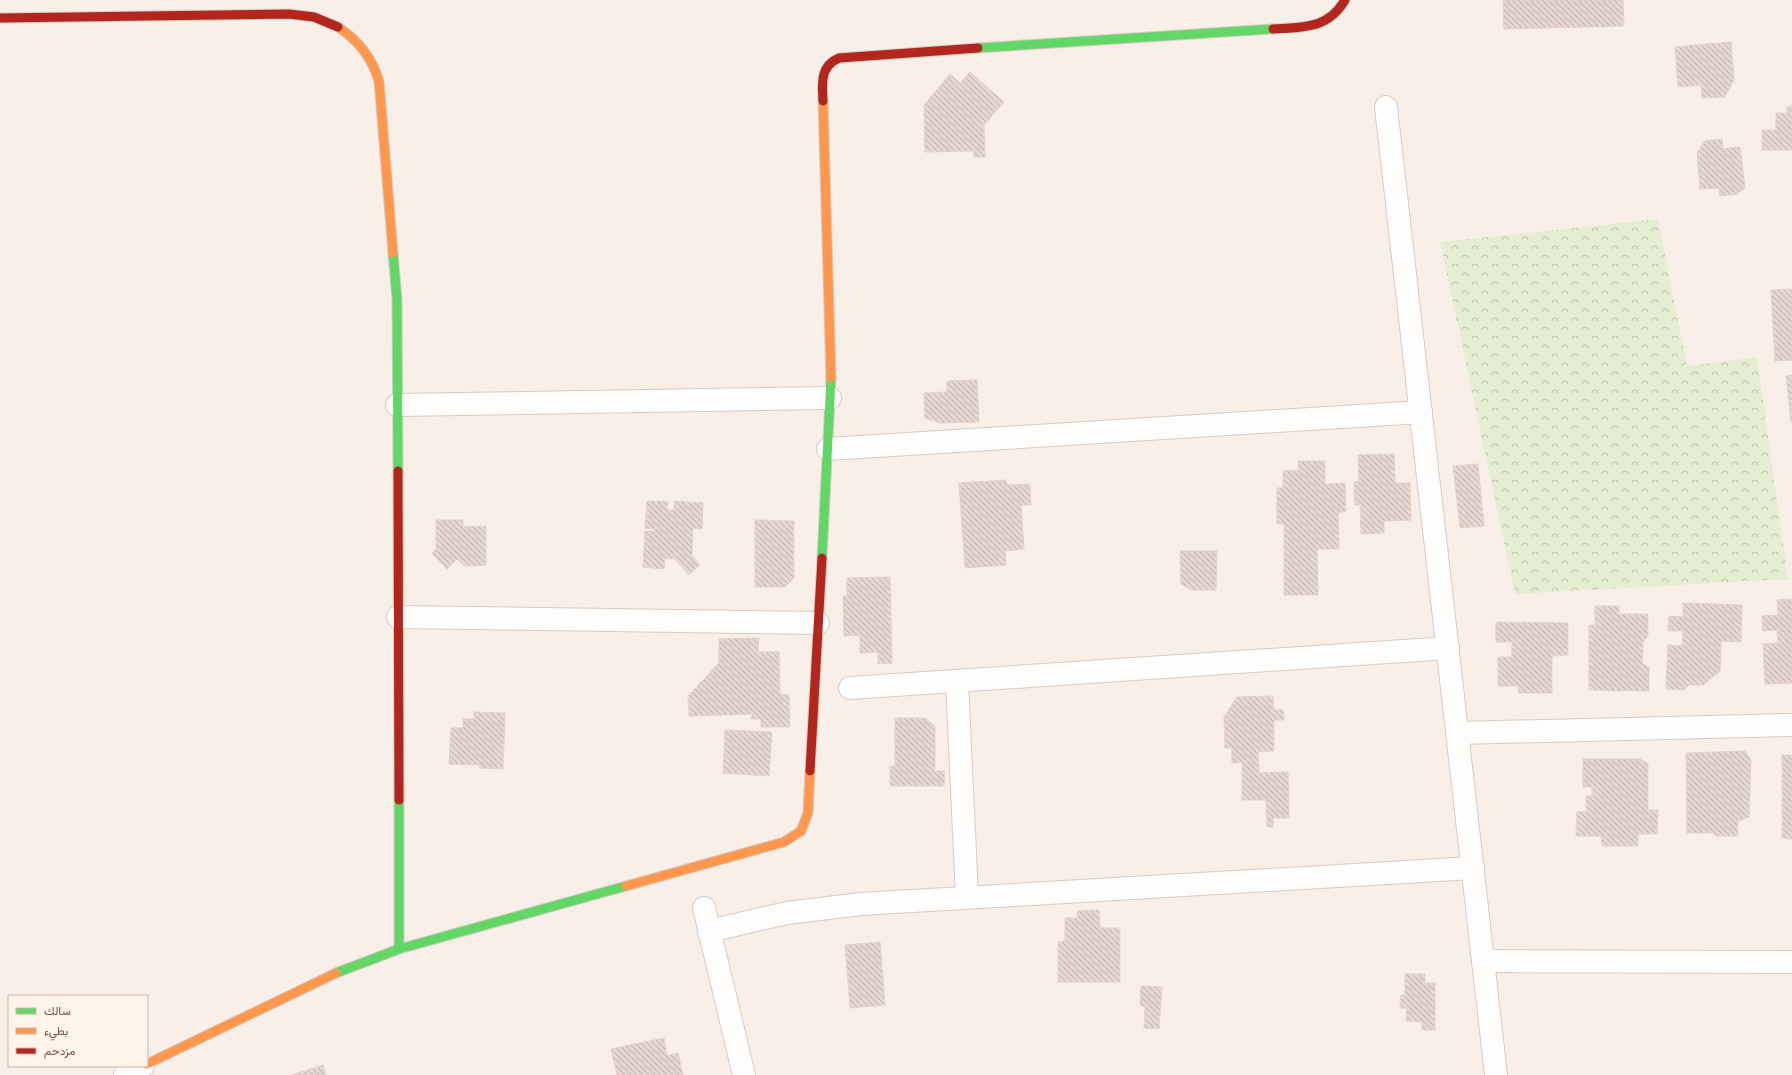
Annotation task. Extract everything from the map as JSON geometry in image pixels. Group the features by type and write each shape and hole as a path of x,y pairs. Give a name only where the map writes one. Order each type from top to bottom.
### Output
{"street":[{"path":"148,1064 339,972 398,950 793,838 801,831 808,813 830,398 822,79 826,67 831,62 844,57 1310,27 1323,23 1334,16 1345,0"},
{"path":"0,18 289,14 313,16 335,24 355,39 369,58 379,80 397,300 398,950"},
{"path":"1386,106 1496,1075"},
{"path":"397,405 830,398"},
{"path":"828,449 1421,412"},
{"path":"398,617 818,624"},
{"path":"850,688 1448,648"},
{"path":"957,681 967,897"},
{"path":"1458,733 1792,725"},
{"path":"709,931 787,913 824,908 967,897 1473,868"},
{"path":"704,908 744,1075"},
{"path":"1483,961 1792,962"},
{"path":"125,1075 141,1067"}],"green space":[{"path":"1658,219 1687,366 1757,357 1788,579 1515,594 1440,242"}],"building":[{"path":"1503,0 1623,0 1624,26 1504,29"},
{"path":"1731,42 1734,80 1725,97 1702,98 1701,85 1678,87 1675,47"},
{"path":"970,72 1004,102 984,125 985,157 974,157 974,151 925,152 924,105 950,74 960,83"},
{"path":"1792,106 1792,150 1762,150 1762,130 1776,130 1776,113 1787,113 1787,107"},
{"path":"1722,139 1723,149 1740,147 1745,188 1737,194 1720,196 1719,188 1700,189 1697,153 1705,141"},
{"path":"1792,289 1792,360 1775,361 1771,290"},
{"path":"1792,375 1792,422 1791,422 1786,376"},
{"path":"977,380 979,422 941,423 925,418 924,393 947,392 947,381"},
{"path":"1394,454 1395,483 1410,483 1411,520 1384,521 1384,533 1361,534 1360,505 1355,505 1354,482 1359,481 1358,455"},
{"path":"1298,461 1325,461 1325,484 1345,483 1346,511 1338,513 1339,549 1317,549 1318,595 1284,595 1284,524 1277,523 1277,488 1283,488 1283,471 1299,470"},
{"path":"1478,464 1484,526 1460,528 1453,466"},
{"path":"1006,480 1007,485 1030,484 1031,505 1021,505 1024,549 1005,551 1006,565 965,568 959,483"},
{"path":"647,501 668,502 667,510 674,510 674,501 703,503 702,529 693,528 692,555 700,565 689,575 675,559 665,558 664,569 643,567 645,531 654,531 655,529 645,528"},
{"path":"436,520 463,520 463,527 486,526 486,565 464,566 457,559 447,569 432,553 436,549"},
{"path":"755,520 794,521 794,578 785,587 755,587"},
{"path":"1180,551 1217,551 1216,590 1192,590 1181,584"},
{"path":"890,577 892,663 878,664 878,652 860,653 860,635 844,636 843,596 847,596 847,578"},
{"path":"1792,599 1792,683 1765,684 1763,644 1778,643 1777,630 1763,631 1762,616 1778,615 1777,600"},
{"path":"1683,603 1742,605 1741,642 1721,641 1720,671 1703,685 1689,685 1684,690 1666,689 1668,645 1682,646 1683,631 1668,631 1669,616 1683,617"},
{"path":"1595,606 1619,606 1619,614 1648,614 1648,636 1643,642 1642,663 1649,667 1649,691 1589,690 1589,625 1595,625"},
{"path":"1496,622 1568,623 1568,655 1552,656 1552,693 1519,693 1518,686 1498,686 1498,657 1512,657 1512,642 1496,642"},
{"path":"759,638 758,652 779,652 780,694 789,695 790,727 761,727 761,719 751,719 753,714 689,716 688,696 719,663 719,639"},
{"path":"1273,696 1274,710 1283,710 1284,720 1274,720 1274,751 1258,752 1259,773 1288,772 1289,818 1273,818 1273,827 1267,827 1266,800 1242,800 1242,762 1232,763 1232,748 1225,748 1224,717 1237,697"},
{"path":"474,712 505,713 503,769 480,768 479,765 449,764 451,728 463,728 463,719 474,719"},
{"path":"895,718 925,718 935,726 935,771 945,771 944,786 890,786 890,766 895,766"},
{"path":"725,730 772,732 769,776 723,773"},
{"path":"1745,751 1751,760 1749,817 1738,821 1738,836 1716,836 1714,833 1687,833 1686,753"},
{"path":"1782,755 1792,755 1792,839 1782,838"},
{"path":"1583,759 1640,759 1648,764 1648,810 1658,810 1657,834 1638,834 1638,846 1602,846 1601,836 1576,836 1577,812 1586,812 1586,796 1592,796 1592,787 1583,787"},
{"path":"1099,910 1100,928 1120,928 1120,982 1058,982 1058,942 1065,941 1065,918 1077,918 1078,911"},
{"path":"880,942 885,1005 850,1008 845,945"},
{"path":"1405,974 1425,974 1425,983 1435,983 1435,1030 1422,1030 1422,1022 1406,1021 1407,1008 1400,1008 1401,995 1405,995"},
{"path":"1141,986 1162,987 1159,1029 1144,1028 1145,1007 1140,1005"},
{"path":"664,1038 667,1056 678,1053 683,1075 617,1075 611,1049"},
{"path":"323,1065 326,1075 292,1075"}],"traffic: fast":[{"path":"978,48 1273,29"},
{"path":"393,253 397,300 398,471"},
{"path":"822,558 831,378"},
{"path":"399,800 399,949"},
{"path":"336,973 399,949 626,886"}],"traffic: slow":[{"path":"338,27 352,38 363,50 368,57 379,81 393,253"},
{"path":"823,101 831,378"},
{"path":"626,886 784,842 801,831 808,813 810,771"},
{"path":"148,1064 336,973"}],"traffic: jam":[{"path":"1273,29 1314,25 1331,16 1345,0"},
{"path":"0,18 289,14 314,17 338,27"},
{"path":"823,101 822,88 825,70 833,61 839,58 978,48"},
{"path":"398,471 399,800"},
{"path":"810,771 822,558"}]}
